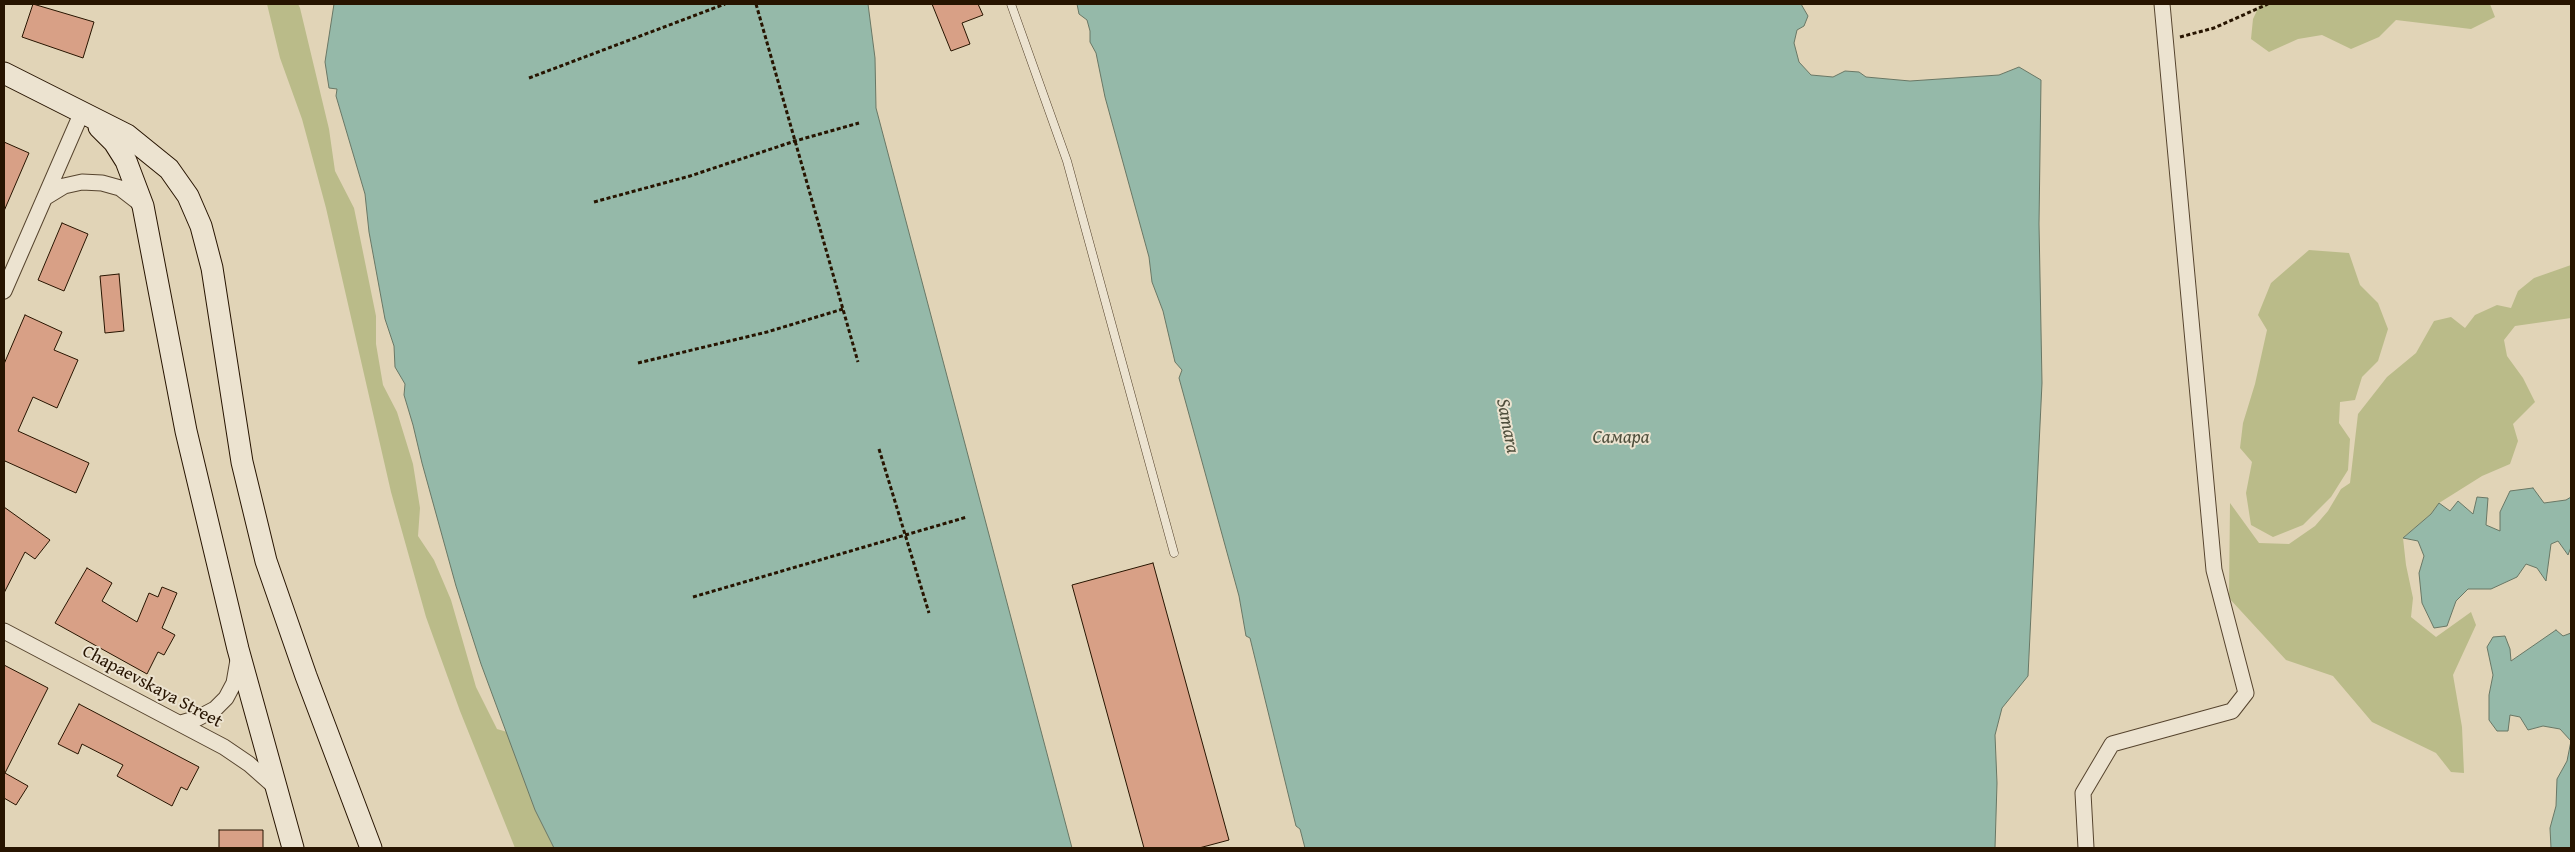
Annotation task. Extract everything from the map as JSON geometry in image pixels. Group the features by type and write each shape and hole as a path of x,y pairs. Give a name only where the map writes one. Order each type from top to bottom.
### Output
{"main road":[{"path":"4,73 127,135 169,169 188,196 201,226 212,268 242,462 266,561 306,676 371,848"},
{"path":"86,115 114,142 126,160 143,206 186,431 238,649 293,848"}],"street":[{"path":"2086,848 2083,794 2112,744 2232,711 2246,693 2214,570 2162,4"},
{"path":"4,291 46,197 86,115"},
{"path":"46,197 64,186 82,182 102,183 120,188 143,206"},
{"name":"Chapaevskaya Street","path":"4,631 181,722 250,764 275,787"},
{"path":"181,722 198,718 215,709 226,698 238,669 238,649"}],"lane":[{"path":"1011,4 1067,161 1174,553"}],"path":[{"path":"529,78 725,4"},
{"path":"756,4 858,362"},
{"path":"2164,40 2214,28 2268,4"},
{"path":"594,202 690,176 795,141 859,123"},
{"path":"638,363 766,332 843,309"},
{"path":"878,449 929,613"},
{"path":"693,597 967,517"}],"green space":[{"path":"267,4 298,4 300,8 329,129 335,171 354,208 376,316 376,344 383,385 397,412 413,464 420,508 418,536 434,560 451,600 476,687 497,729 507,732 535,810 554,848 515,848 460,711 426,617 391,492 326,208 302,119 280,58"},
{"path":"2260,4 2490,4 2495,17 2471,29 2396,20 2379,37 2351,49 2322,35 2298,39 2269,52 2251,39 2253,19"},
{"path":"2309,250 2349,253 2360,285 2378,303 2388,329 2378,361 2362,377 2355,400 2340,402 2339,423 2350,439 2348,470 2331,497 2303,525 2273,537 2251,525 2246,493 2252,462 2240,448 2243,423 2255,384 2267,330 2258,315 2271,283"},
{"path":"2571,265 2571,318 2515,326 2504,340 2507,356 2523,378 2535,402 2513,424 2518,441 2510,464 2482,476 2439,503 2431,514 2403,538 2413,598 2411,617 2436,637 2471,612 2476,625 2453,675 2462,727 2464,773 2451,772 2436,753 2372,722 2333,676 2286,660 2229,598 2230,503 2259,543 2289,544 2315,526 2328,511 2341,489 2350,483 2358,414 2387,377 2416,353 2434,321 2451,317 2465,328 2475,315 2497,305 2511,308 2518,291 2534,278"}],"water":[{"path":"334,4 868,4 875,58 876,108 1072,848 554,848 535,810 481,664 456,586 422,463 404,395 405,384 395,367 394,346 385,319 369,232 365,194 336,96 337,89 329,88 325,62"},
{"name":"Самара","path":"1077,4 1801,4 1808,16 1804,26 1797,30 1794,43 1799,62 1811,75 1833,77 1845,71 1859,72 1866,77 1910,81 1999,75 2019,67 2041,80 2039,224 2042,383 2028,676 2002,708 1995,735 1997,783 1995,848 1305,848 1300,829 1296,826 1250,638 1246,636 1239,596 1179,378 1182,370 1175,362 1163,311 1152,282 1149,257 1105,97 1096,53 1090,42 1087,20 1079,14"},
{"path":"2533,488 2544,503 2566,500 2571,497 2571,547 2568,555 2558,541 2551,544 2546,581 2537,568 2526,564 2517,577 2491,589 2468,589 2456,601 2447,626 2434,628 2422,603 2419,573 2424,556 2418,541 2403,538 2431,514 2439,503 2450,511 2458,501 2473,514 2477,497 2488,498 2486,525 2500,531 2500,512 2510,491"},
{"path":"2556,630 2563,636 2571,633 2571,741 2560,729 2543,726 2528,730 2520,717 2510,715 2508,731 2497,731 2489,720 2489,695 2493,675 2487,647 2493,637 2505,636 2510,649 2511,661"},
{"path":"2571,741 2571,848 2551,848 2550,828 2556,806 2557,779 2567,761"}],"building":[{"path":"33,4 94,22 83,58 22,37"},
{"path":"932,4 978,4 983,15 962,23 970,44 951,51"},
{"path":"4,142 29,153 4,211"},
{"path":"62,223 88,234 64,291 38,280"},
{"path":"119,274 124,331 105,333 100,276"},
{"path":"25,315 62,332 54,350 78,360 57,408 33,397 18,431 89,463 76,493 5,461 4,463 4,364"},
{"path":"4,507 50,540 35,559 25,552 4,593"},
{"path":"1153,563 1229,840 1199,848 1144,848 1072,585"},
{"path":"87,568 112,583 102,601 137,622 149,593 158,597 162,587 177,593 162,628 175,635 164,655 158,652 147,674 55,623"},
{"path":"4,665 48,688 5,773 28,786 16,805 4,798"},
{"path":"79,704 199,767 187,790 181,787 172,806 117,776 123,765 82,744 78,754 58,744"},
{"path":"219,830 263,830 263,848 219,848"}],"water label":[{"name":"Samara","path":"1507,426"}]}
